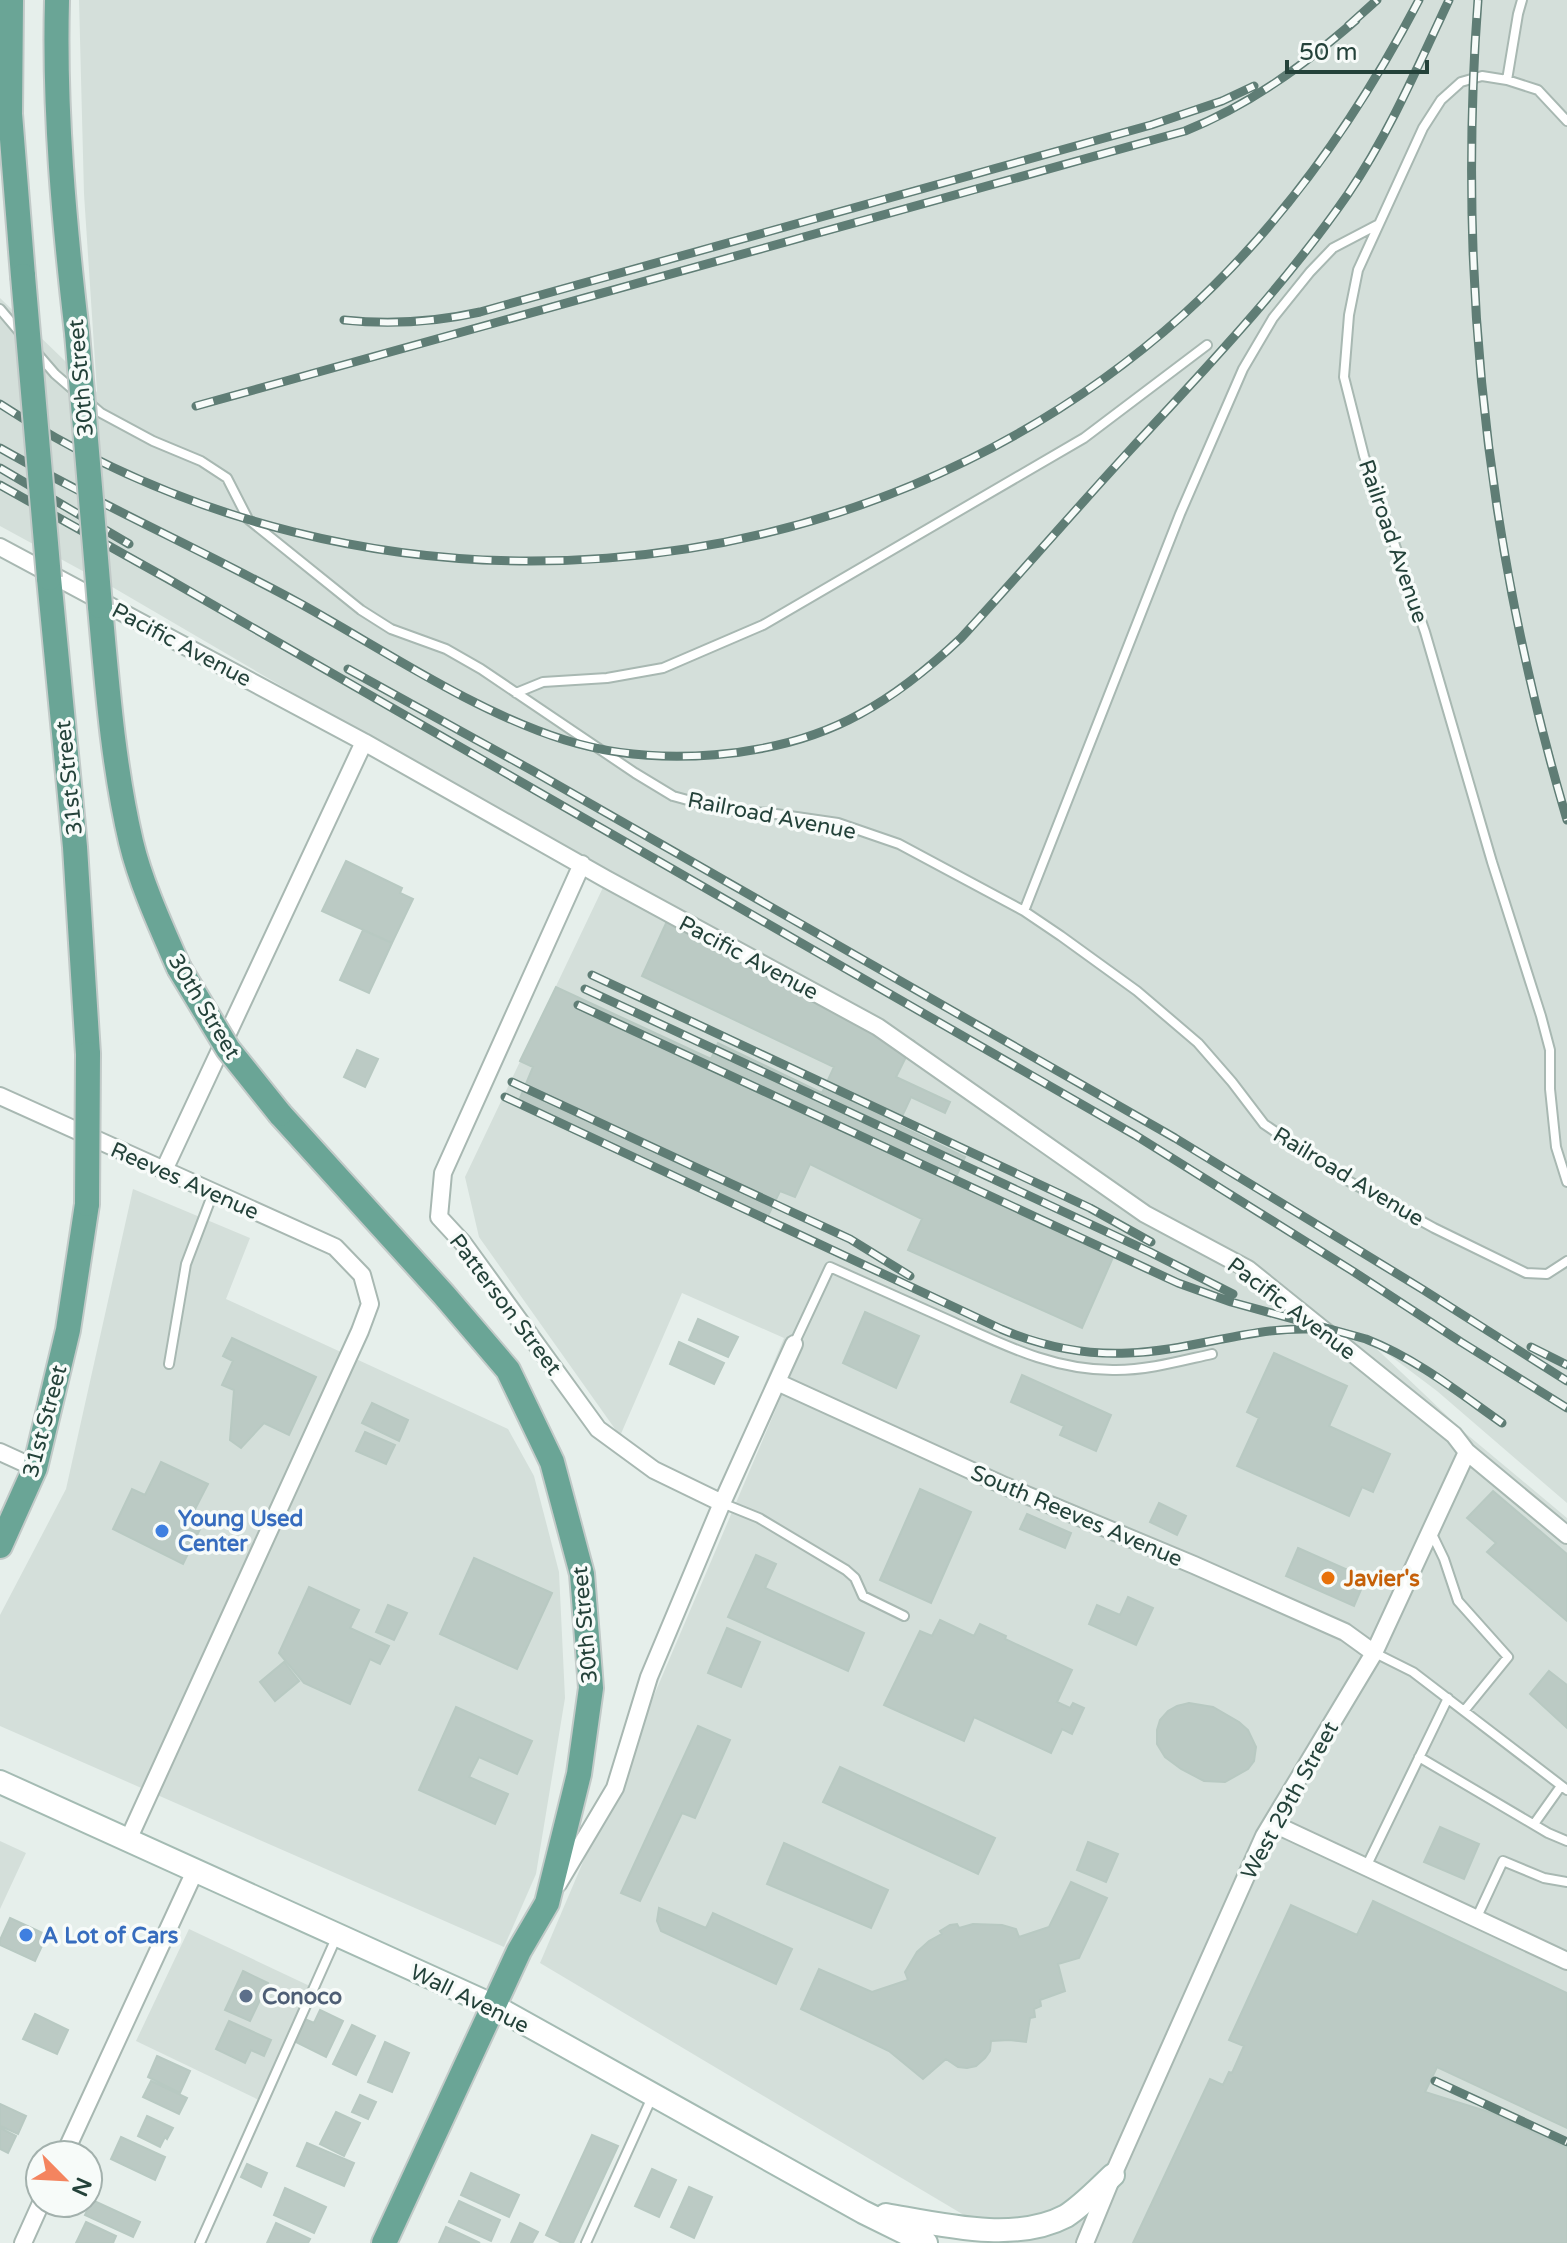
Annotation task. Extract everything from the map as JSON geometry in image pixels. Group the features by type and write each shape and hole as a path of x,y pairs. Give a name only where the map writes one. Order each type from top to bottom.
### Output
{"main road":[{"name":"31st Street","path":"0,1546 35,1468 68,1330 87,1204 88,1054 75,847 10,114 11,0"},
{"name":"30th Street","path":"57,0 55,59 63,209 77,333 108,694 132,844 158,920 179,968 228,1049 280,1114 508,1370 552,1462 582,1574 591,1688 579,1774 547,1903 519,1951 384,2243"},
{"name":"Wall Avenue","path":"0,1782 494,2006 863,2212 926,2243"},
{"path":"863,2212 977,2231 1007,2234 1029,2232 1068,2215 1113,2175"}],"street":[{"name":"Pacific Avenue","path":"0,547 364,742 606,879 878,1027 1145,1214 1248,1269 1454,1435 1467,1452 1567,1535"},
{"path":"164,1170 364,742"},
{"name":"Patterson Street","path":"582,864 443,1173 439,1217 463,1243 598,1429 654,1470 722,1503"},
{"name":"Reeves Avenue","path":"0,1096 335,1247 362,1275 370,1304 128,1840"},
{"name":"30th Street","path":"547,1903 615,1788 649,1677 722,1503 794,1344"},
{"name":"South Reeves Avenue","path":"777,1382 1005,1486 1345,1632 1374,1653"},
{"path":"0,1452 35,1468"},
{"name":"West 29th Street","path":"1085,2243 1264,1836 1374,1653 1467,1452"},
{"path":"1272,1823 1567,1961"},
{"path":"71,2139 195,1871"},
{"path":"23,2243 34,2219"}],"lane":[{"path":"1507,80 1522,0"},
{"name":"Railroad Avenue","path":"1567,121 1538,90 1507,80 1482,76 1461,82 1441,100 1423,128 1358,270 1349,315 1344,377 1364,456 1425,632 1541,1016 1550,1050 1550,1089 1556,1147 1567,1182"},
{"path":"1024,911 1180,514 1243,369 1273,318 1310,272 1333,248 1378,225"},
{"name":"Railroad Avenue","path":"0,309 55,374 101,413 153,441 201,461 227,478 248,519 361,610 391,629 446,649 481,669 673,796 724,810 838,823 899,844 1024,911 1137,991 1198,1043 1264,1124 1343,1178 1434,1228 1526,1273 1547,1274 1567,1261"},
{"path":"516,693 543,682 607,678 663,668 763,625 1084,438 1207,345"},
{"path":"169,1364 186,1264 214,1192"},
{"path":"794,1344 830,1267 1013,1349 1052,1363 1116,1370 1161,1365 1212,1354"},
{"path":"722,1503 759,1518 846,1570 855,1578 863,1596 904,1616"},
{"path":"1430,1529 1458,1601 1508,1657 1464,1711"},
{"path":"1374,1653 1413,1672 1564,1788 1534,1824"},
{"path":"1365,1868 1448,1698"},
{"path":"1419,1757 1567,1841"},
{"path":"1476,1919 1503,1861 1544,1878 1567,1882"},
{"path":"200,2243 338,1935"},
{"path":"586,2243 653,2095"}],"shaded area":[{"path":"79,0 1567,0 1567,1503 1437,1391 1360,1333 1464,1432 1567,1518 1567,2243 1011,2243 540,1963 781,1397 763,1388 784,1338 682,1293 620,1436 479,1237 465,1177 608,877 114,588 0,526 0,298 97,392 84,194"},
{"path":"133,1189 250,1238 226,1299 508,1429 534,1476 559,1572 565,1698 536,1874 504,1947 0,1726 0,1615 66,1489"},
{"path":"0,1841 26,1853 0,1909"},
{"path":"189,1929 314,1988 261,2101 136,2041"}],"building":[{"path":"346,861 402,888 400,893 413,899 392,943 322,911"},
{"path":"667,921 914,1041 896,1077 950,1102 945,1113 911,1097 898,1125 965,1157 955,1179 1114,1255 1082,1328 908,1250 922,1219 810,1164 795,1197 780,1191 767,1218 518,1103 533,1067 520,1061 556,987 711,1059 718,1043 822,1093 834,1067 642,976"},
{"path":"363,930 392,943 369,993 340,980"},
{"path":"357,1050 378,1059 365,1087 344,1077"},
{"path":"865,1312 919,1336 896,1388 843,1363"},
{"path":"698,1319 738,1337 728,1357 689,1340"},
{"path":"232,1338 316,1377 289,1435 264,1423 241,1448 230,1440 234,1390 222,1385 233,1361 223,1356"},
{"path":"679,1342 724,1363 714,1384 670,1364"},
{"path":"1274,1353 1347,1386 1329,1426 1390,1454 1373,1492 1362,1487 1349,1516 1237,1466 1259,1418 1247,1412"},
{"path":"1022,1375 1111,1415 1096,1451 1060,1435 1064,1426 1011,1402"},
{"path":"372,1403 408,1420 399,1441 362,1423"},
{"path":"365,1432 395,1445 386,1464 356,1451"},
{"path":"161,1462 208,1484 192,1515 204,1521 183,1564 113,1529 132,1489 145,1495"},
{"path":"920,1489 971,1512 931,1603 880,1580"},
{"path":"1493,1491 1567,1554 1567,1621 1487,1552 1496,1543 1467,1518"},
{"path":"1159,1503 1186,1516 1177,1535 1150,1522"},
{"path":"1027,1514 1071,1533 1065,1548 1020,1529"},
{"path":"1298,1548 1366,1578 1354,1606 1286,1576"},
{"path":"756,1555 776,1564 765,1588 864,1633 848,1671 728,1617"},
{"path":"474,1558 552,1593 517,1669 440,1634"},
{"path":"309,1587 359,1610 350,1628 389,1646 380,1664 370,1659 350,1704 304,1683 279,1653"},
{"path":"1128,1597 1153,1608 1136,1645 1089,1624 1097,1605 1120,1615"},
{"path":"388,1605 407,1613 394,1640 376,1632"},
{"path":"940,1620 974,1636 980,1624 1072,1670 1057,1702 1070,1708 1073,1703 1084,1708 1072,1734 1062,1729 1051,1753 974,1717 964,1741 884,1705 920,1631 932,1636"},
{"path":"727,1628 760,1642 741,1687 708,1673"},
{"path":"284,1662 299,1681 275,1701 260,1682"},
{"path":"1549,1671 1567,1685 1567,1728 1530,1694"},
{"path":"1189,1703 1213,1707 1248,1730 1256,1747 1254,1761 1248,1769 1225,1782 1204,1781 1165,1757 1157,1744 1160,1720 1168,1711"},
{"path":"456,1707 532,1741 517,1774 479,1757 469,1777 508,1794 495,1824 419,1790"},
{"path":"698,1726 730,1740 695,1818 682,1813 640,1901 621,1893"},
{"path":"840,1767 995,1838 978,1874 823,1802"},
{"path":"1440,1827 1479,1844 1464,1879 1424,1862"},
{"path":"1088,1842 1118,1854 1106,1882 1077,1870"},
{"path":"784,1843 888,1890 871,1928 767,1884"},
{"path":"1071,1882 1107,1898 1079,1958 1058,1964 1065,1991 1040,2000 1041,2006 1034,2009 1035,2017 1030,2018 1026,2042 991,2041 990,2051 976,2066 958,2067 946,2059 923,2079 889,2051 801,2009 819,1969 872,1992 908,1980 905,1972 917,1952 950,1925 957,1924 959,1928 973,1924 1002,1925 1016,1929 1019,1937 1049,1927"},
{"path":"1373,1901 1567,1993 1567,2128 1437,2067 1425,2092 1492,2113 1567,2148 1567,2243 1133,2243 1210,2079 1223,2085 1229,2072 1232,2073 1244,2046 1229,2040 1291,1905 1357,1935"},
{"path":"659,1908 706,1928 713,1913 792,1949 776,1984 661,1931 657,1921"},
{"path":"10,1918 47,1935 35,1961 0,1945"},
{"name":"Conoco","path":"243,1971 268,1983 250,2021 225,2010"},
{"path":"320,2010 343,2021 326,2057 294,2041 305,2019 314,2023"},
{"path":"35,2014 68,2030 57,2054 23,2039"},
{"path":"229,2021 271,2040 264,2056 251,2050 245,2063 216,2049"},
{"path":"352,2025 375,2036 356,2075 333,2064"},
{"path":"385,2042 409,2053 392,2092 368,2082"},
{"path":"157,2056 190,2071 180,2093 148,2077"},
{"path":"151,2081 187,2098 179,2114 143,2097"},
{"path":"360,2095 376,2102 368,2119 352,2112"},
{"path":"0,2104 26,2116 18,2134 0,2126"},
{"path":"336,2112 360,2123 344,2156 320,2144"},
{"path":"147,2116 173,2128 160,2147 138,2136"},
{"path":"0,2128 16,2136 8,2153 0,2149"},
{"path":"592,2135 618,2146 573,2243 562,2243 546,2235"},
{"path":"121,2137 165,2157 155,2180 111,2159"},
{"path":"307,2143 354,2163 344,2186 297,2166"},
{"path":"247,2164 267,2173 261,2187 241,2177"},
{"path":"652,2169 676,2180 659,2217 635,2206"},
{"path":"471,2173 519,2195 509,2217 461,2195"},
{"path":"689,2187 712,2197 694,2238 671,2227"},
{"path":"285,2188 326,2207 314,2233 274,2215"},
{"path":"459,2201 500,2220 491,2241 449,2222"},
{"path":"104,2206 140,2222 133,2237 94,2219 104,2219"},
{"path":"86,2222 116,2236 113,2243 76,2243"},
{"path":"276,2223 310,2239 308,2243 267,2243"},
{"path":"520,2223 538,2232 532,2243 511,2243"},
{"path":"446,2227 480,2243 439,2243"}],"railway":[{"path":"1348,26 1377,0"},
{"path":"0,404 142,481 293,532 449,558 607,558 763,534 913,485 1055,412 1184,314 1253,244 1315,168 1370,86 1419,0"},
{"path":"0,448 301,604 464,697 531,728 600,749 676,756 754,750 791,741 827,729 874,706 913,679 961,638 1244,325 1324,228 1363,171 1402,99 1449,0"},
{"path":"1478,0 1472,208 1476,311 1485,414 1517,618 1567,820"},
{"path":"196,406 1185,131 1232,109 1275,83 1356,20"},
{"path":"344,320 412,322 480,312 1151,125 1222,101 1254,86"},
{"path":"0,468 129,544"},
{"path":"0,485 1135,1135 1567,1408"},
{"path":"348,669 533,771 1175,1138 1567,1381"},
{"path":"592,975 1090,1208 1151,1242"},
{"path":"585,989 1150,1252 1233,1294"},
{"path":"578,1005 1178,1283 1231,1302 1385,1347 1437,1377 1502,1423"},
{"path":"512,1082 850,1239 910,1276"},
{"path":"505,1097 1001,1329 1032,1340 1079,1351 1128,1353 1262,1332 1307,1329"},
{"path":"1531,1347 1567,1365"},
{"path":"1435,2081 1567,2142"}],"place":[{"name":"Young Used Center","path":"162,1531"},
{"name":"Javier's","path":"1328,1578"},
{"name":"A Lot of Cars","path":"26,1935"},
{"name":"Conoco","path":"246,1996"}]}
